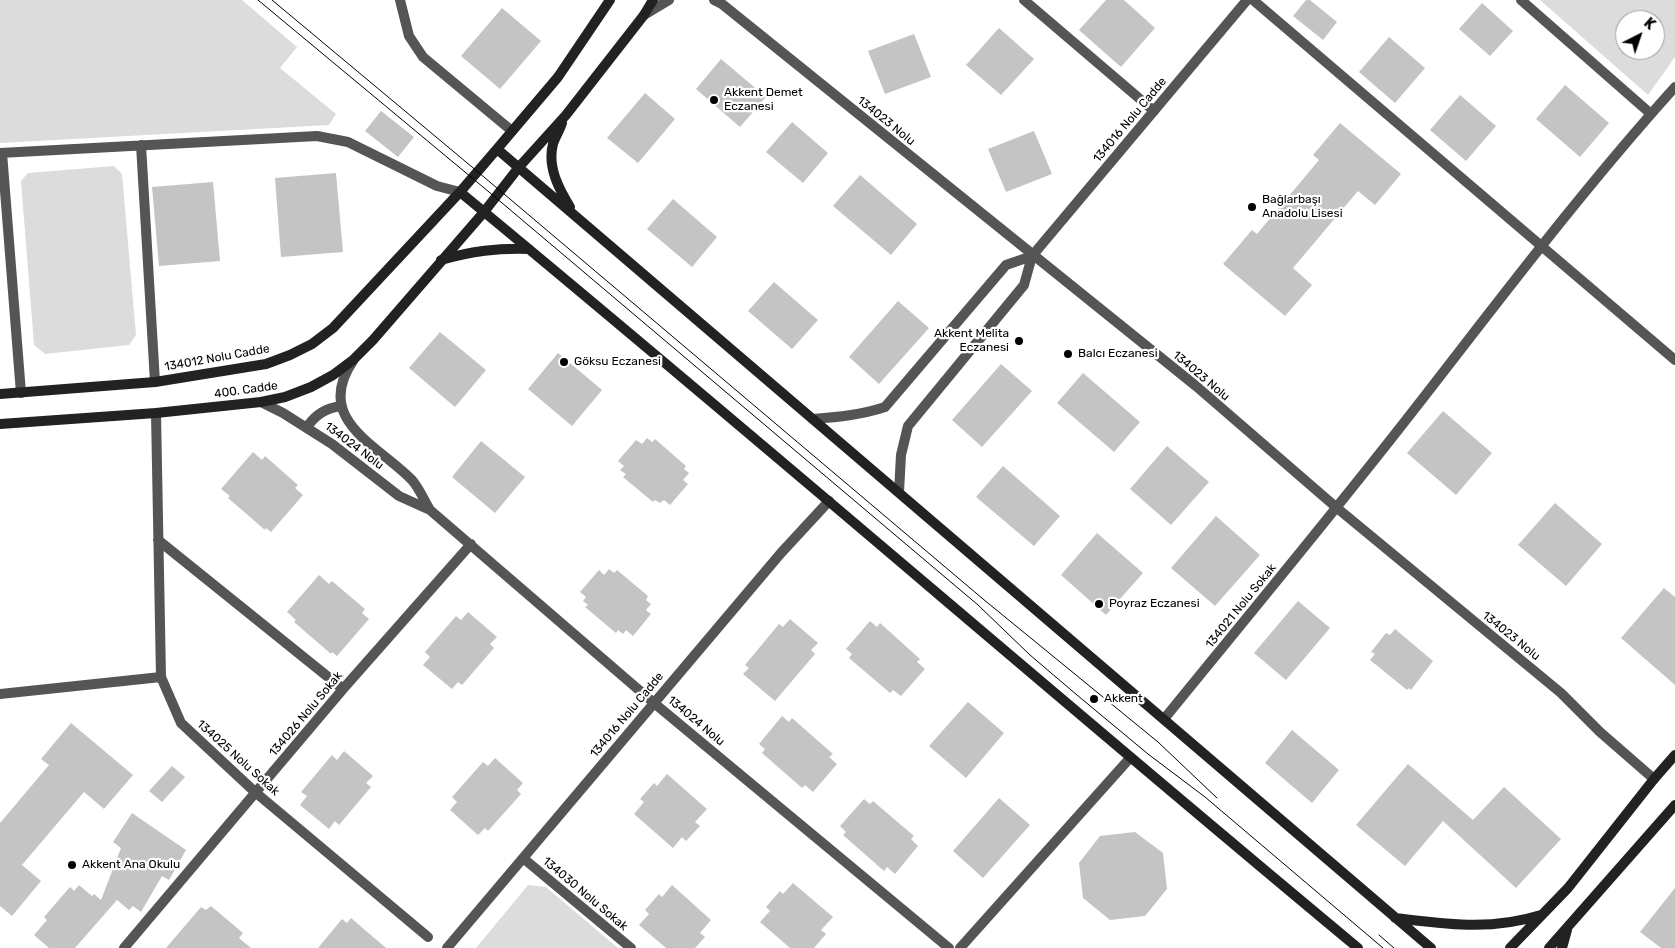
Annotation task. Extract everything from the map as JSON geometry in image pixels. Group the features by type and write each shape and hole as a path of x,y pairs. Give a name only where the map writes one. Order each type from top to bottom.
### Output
{"main road":[{"name":"134012 Nolu Cadde","path":"0,394 155,382 266,364 290,356 312,344 339,322 460,192 558,77 610,0"},
{"path":"574,215 556,183 553,146 566,115 644,15 653,0"},
{"name":"400. Cadde","path":"0,424 156,413 262,402 285,397 311,387 334,375 353,360 373,340 484,212 519,167 566,115"},
{"path":"497,149 1431,948"},
{"path":"460,192 829,501 1130,758 1357,948"},
{"path":"440,261 485,250 505,248 529,249"},
{"path":"1510,948 1568,888 1675,755"},
{"path":"1549,948 1675,805"},
{"path":"1395,918 1450,924 1482,925 1519,922 1542,915"},
{"path":"1562,948 1567,928"}],"street":[{"path":"400,0 409,36 423,57 512,131"},
{"path":"644,15 669,0"},
{"path":"1024,0 1154,111"},
{"name":"134016 Nolu Cadde","path":"1032,256 1246,0"},
{"path":"1253,0 1675,360"},
{"path":"1521,0 1650,114"},
{"name":"134023 Nolu","path":"719,1 1032,256 1196,386 1337,508 1561,693 1600,732 1654,779"},
{"name":"134021 Nolu Sokak","path":"1164,719 1337,508 1542,246 1650,114 1675,87"},
{"path":"21,393 1,153 317,136 348,142 437,186 460,192"},
{"path":"141,146 155,382"},
{"path":"813,419 845,417 886,407 1006,265 1032,256"},
{"path":"899,492 900,455 908,426 1024,285 1032,256"},
{"name":"134024 Nolu","path":"353,360 344,377 342,386 342,406 350,425 413,481 430,510"},
{"name":"134024 Nolu","path":"262,402 332,444 399,496 430,510 654,703 949,948"},
{"path":"307,428 317,415 342,406"},
{"name":"134025 Nolu Sokak","path":"156,413 161,676 181,723 256,792 428,937"},
{"name":"134016 Nolu Cadde","path":"447,948 781,554 829,501"},
{"path":"158,540 342,689"},
{"name":"134026 Nolu Sokak","path":"124,948 342,689 470,544"},
{"path":"0,694 161,676"},
{"path":"960,948 1130,758"},
{"name":"134030 Nolu Sokak","path":"523,858 631,948"}],"shaded area":[{"path":"0,0 242,0 297,47 280,68 336,114 329,125 0,143"},
{"path":"1540,0 1675,0 1675,57 1648,95"},
{"path":"114,166 122,174 136,335 129,345 45,354 34,345 21,181 28,173"},
{"path":"528,885 546,887 618,948 476,948"}],"building":[{"path":"1106,0 1124,0 1155,28 1121,67 1079,30"},
{"path":"1306,0 1310,0 1337,22 1323,40 1293,16"},
{"path":"1482,3 1513,31 1490,56 1459,29"},
{"path":"502,8 541,41 500,89 461,56"},
{"path":"999,28 1034,59 1001,95 966,65"},
{"path":"914,34 931,77 885,94 868,51"},
{"path":"1389,37 1425,68 1395,103 1359,72"},
{"path":"721,59 766,97 740,127 696,89"},
{"path":"1565,85 1609,123 1580,157 1536,119"},
{"path":"645,93 675,119 638,163 607,138"},
{"path":"1460,95 1496,126 1466,161 1430,130"},
{"path":"381,111 414,137 398,157 365,131"},
{"path":"792,122 828,153 803,183 766,152"},
{"path":"1340,123 1401,174 1375,205 1358,191 1293,268 1312,285 1285,316 1223,264 1252,230 1257,234 1319,160 1313,155"},
{"path":"1034,131 1052,174 1006,192 988,149"},
{"path":"336,173 343,252 281,257 275,178"},
{"path":"860,175 917,224 891,255 833,206"},
{"path":"213,182 220,261 159,266 152,187"},
{"path":"673,199 717,237 692,267 647,229"},
{"path":"774,282 818,320 792,349 748,311"},
{"path":"898,301 929,328 879,384 849,357"},
{"path":"440,332 486,370 455,407 409,368"},
{"path":"558,353 602,390 572,426 528,389"},
{"path":"1001,364 1032,391 982,447 952,420"},
{"path":"1083,373 1140,422 1114,452 1057,403"},
{"path":"1443,411 1492,453 1456,495 1407,453"},
{"path":"647,438 652,442 655,439 686,466 684,469 689,473 683,480 688,484 670,505 664,500 660,503 655,500 653,502 623,477 626,474 620,470 624,466 618,461 636,440 642,444"},
{"path":"481,441 525,477 495,513 452,477"},
{"path":"1167,446 1209,482 1171,525 1130,489"},
{"path":"253,452 262,460 265,456 298,485 295,488 303,495 271,532 266,528 265,530 228,498 230,496 221,489"},
{"path":"1003,466 1060,516 1034,546 976,497"},
{"path":"1555,503 1602,544 1566,586 1518,545"},
{"path":"1216,516 1260,555 1215,606 1171,568"},
{"path":"1097,533 1143,573 1106,615 1061,575"},
{"path":"609,569 614,573 617,570 648,596 646,600 651,604 646,610 651,614 633,636 626,630 623,634 618,630 616,633 585,607 588,605 583,601 586,597 580,592 599,570 604,575"},
{"path":"319,575 329,584 332,581 365,609 362,613 369,619 337,656 332,652 331,654 294,622 296,620 287,612"},
{"path":"1664,588 1675,597 1675,685 1621,638"},
{"path":"1298,601 1330,628 1286,680 1254,653"},
{"path":"468,612 497,637 490,644 494,648 462,685 458,682 452,689 423,665 430,657 425,652 456,616 461,620"},
{"path":"790,619 818,643 811,650 815,654 775,701 743,674 749,668 745,665 779,624 783,627"},
{"path":"870,621 877,627 880,623 920,659 917,662 925,669 901,696 893,690 890,693 849,658 852,654 846,649"},
{"path":"1395,629 1433,661 1411,690 1409,688 1407,690 1370,660 1375,654 1371,652 1386,633 1390,635"},
{"path":"968,702 1004,733 966,778 929,746"},
{"path":"782,716 789,722 792,718 833,754 829,757 837,764 813,792 805,785 802,788 762,753 765,749 759,744"},
{"path":"71,723 133,775 104,809 84,792 22,865 41,881 12,916 0,906 0,823 49,765 41,759"},
{"path":"1292,730 1339,770 1312,803 1265,763"},
{"path":"344,751 373,776 366,783 371,787 339,825 335,821 329,829 300,805 307,796 301,792 332,755 337,760"},
{"path":"495,758 523,783 517,790 521,794 488,831 485,828 478,835 450,810 457,802 452,797 483,762 488,766"},
{"path":"1408,764 1473,820 1504,787 1561,839 1516,888 1443,821 1405,866 1356,825"},
{"path":"172,766 185,777 162,802 149,791"},
{"path":"667,774 707,809 695,822 700,826 686,841 682,837 673,848 634,814 644,802 640,799 654,783 657,786"},
{"path":"999,798 1030,825 983,878 953,851"},
{"path":"864,799 870,804 873,801 914,836 911,839 918,846 895,874 887,867 884,871 843,835 846,832 840,826"},
{"path":"132,813 186,850 169,880 162,876 141,912 133,906 129,910 117,900 75,948 49,948 34,935 47,920 44,917 70,887 74,891 79,885 92,896 94,894 101,900 121,848 113,842"},
{"path":"1135,832 1163,853 1167,889 1145,916 1110,920 1083,898 1079,863 1100,836"},
{"path":"793,883 833,917 821,930 826,934 814,948 790,948 760,922 770,911 766,907 780,891 783,894"},
{"path":"672,885 711,920 700,933 705,937 695,948 666,948 639,925 649,914 645,910 659,894 662,897"},
{"path":"1675,888 1675,948 1661,948 1640,932"},
{"path":"211,906 243,933 239,938 251,948 166,948 201,907 206,910"},
{"path":"351,918 386,948 318,948 342,919 347,923"}],"tram line":[{"path":"258,0 495,197 978,605 1030,655 1077,695 1148,754 1205,797 1383,948"},
{"path":"272,0 983,599 1158,742 1217,798"},
{"path":"1379,935 1394,948"}],"place":[{"name":"Akkent Demet Eczanesi","path":"714,100"},
{"name":"Bağlarbaşı Anadolu Lisesi","path":"1252,207"},
{"name":"Akkent Melita Eczanesi","path":"1019,341"},
{"name":"Balcı Eczanesi","path":"1068,354"},
{"name":"Göksu Eczanesi","path":"564,362"},
{"name":"Poyraz Eczanesi","path":"1099,604"},
{"name":"Akkent","path":"1094,699"},
{"name":"Akkent Ana Okulu","path":"72,865"}]}
